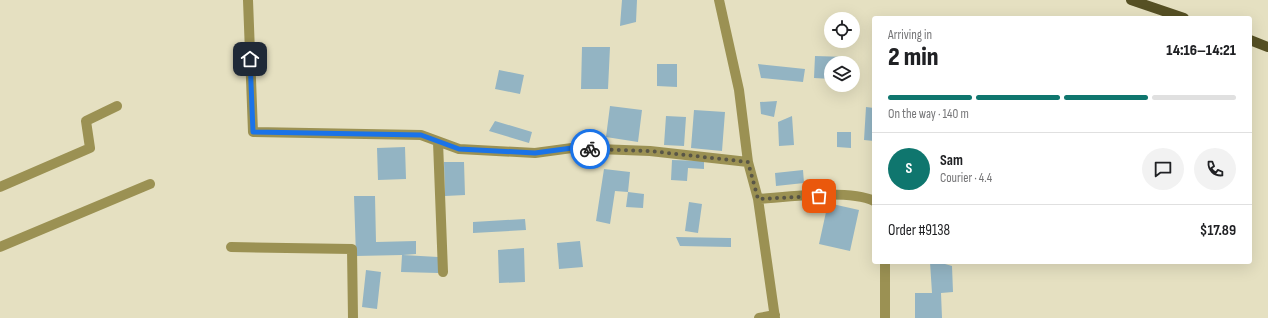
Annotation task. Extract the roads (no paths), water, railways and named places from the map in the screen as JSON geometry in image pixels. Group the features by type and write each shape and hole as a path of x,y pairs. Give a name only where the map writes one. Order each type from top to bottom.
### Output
{"main road":[{"path":"1131,0 1178,16"},
{"path":"1252,41 1268,47"}],"street":[{"path":"248,0 253,132 421,135 459,149 535,153 572,148 650,151 748,162"},
{"path":"719,0 740,90 748,162 758,199 775,316 759,318"},
{"path":"4,186 90,148 86,121 117,106"},
{"path":"438,142 443,272"},
{"path":"0,247 150,184"},
{"path":"758,199 850,195 872,200"},
{"path":"231,247 352,249 353,318"},
{"path":"885,264 885,318"}]}
